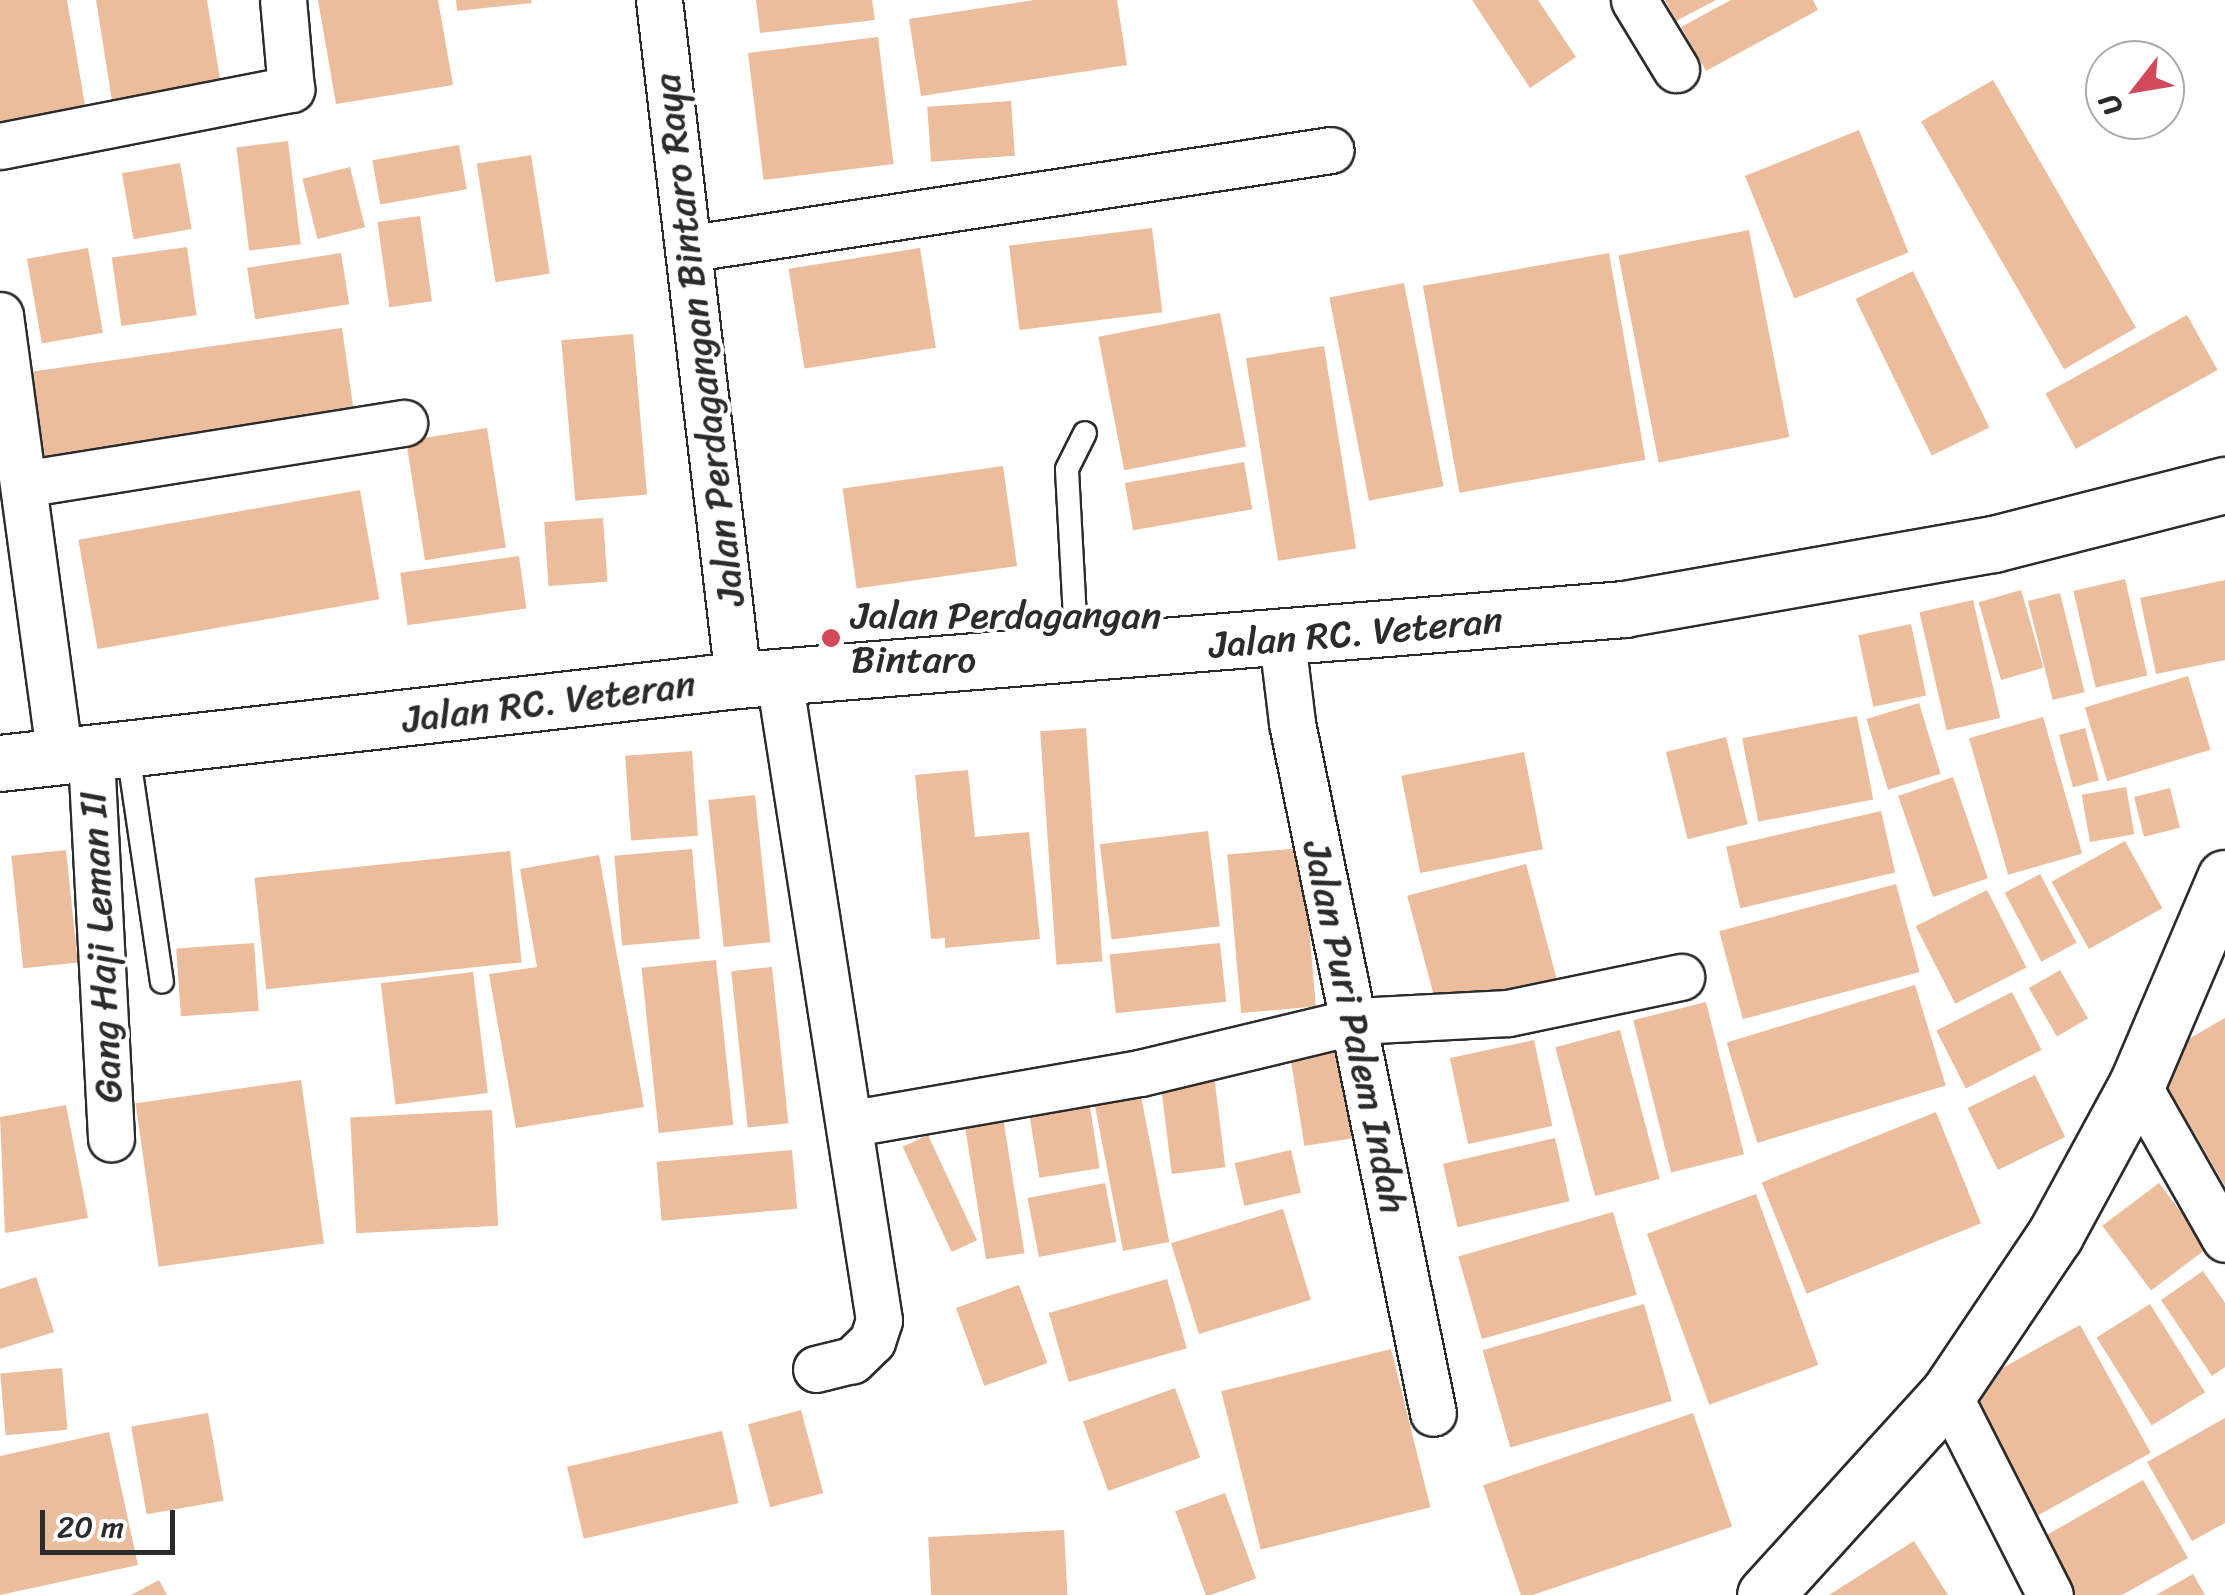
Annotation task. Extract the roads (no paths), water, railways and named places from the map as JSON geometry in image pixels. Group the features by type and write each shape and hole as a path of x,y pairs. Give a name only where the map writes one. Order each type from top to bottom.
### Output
{"main road":[{"name":"Jalan RC. Veteran","path":"0,764 759,679 1282,640 1624,609 1993,544 2225,485"},
{"path":"1764,1595 1948,1394 2055,1235 2138,1084 2225,878"}],"street":[{"path":"0,146 291,89 283,0"},
{"name":"Jalan Perdagangan Bintaro Raya","path":"659,0 692,248 759,679 853,1122 879,1320 872,1342 852,1360 816,1369"},
{"path":"1634,0 1676,68"},
{"path":"692,248 1330,150"},
{"name":"Gang Haji Leman II","path":"0,315 29,483 93,755 111,1138"},
{"path":"29,483 404,424"},
{"name":"Jalan Puri Palem Indah","path":"1282,640 1292,723 1434,1412"},
{"path":"853,1122 1140,1073 1356,1021 1508,1013 1681,977"},
{"path":"2138,1084 2225,1238"},
{"path":"1948,1394 2050,1595"}],"lane":[{"path":"1077,656 1068,469 1086,433"},
{"path":"93,755 162,982"}],"place":[{"name":"Jalan Perdagangan Bintaro","path":"831,638"}]}
